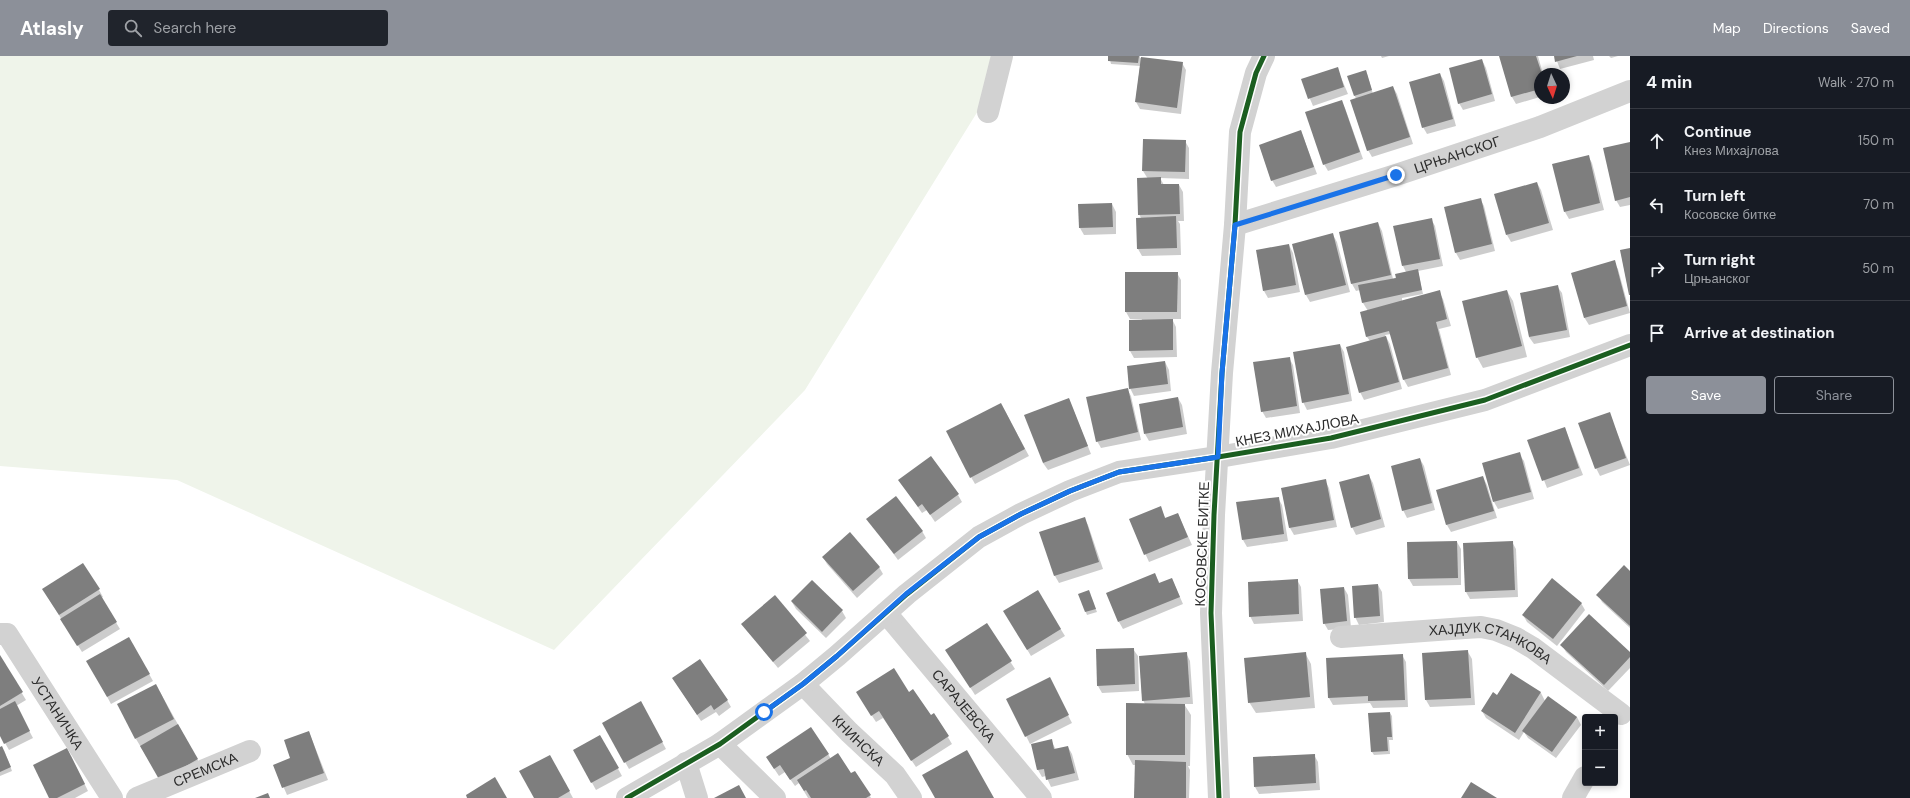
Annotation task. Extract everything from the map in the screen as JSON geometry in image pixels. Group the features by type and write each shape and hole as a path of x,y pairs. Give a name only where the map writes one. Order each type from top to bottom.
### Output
{"street":[{"path":"988,112 1002,56"},
{"name":"КОСОВСКЕ БИТКЕ","path":"1219,798 1211,613 1214,514 1222,373 1235,225 1240,132 1256,73 1264,56"},
{"name":"ЦРЊАНСКОГ","path":"1235,225 1396,175 1532,129 1630,91"},
{"name":"КНЕЗ МИХАЈЛОВА","path":"627,798 720,744 803,684 906,594 979,537 1021,514 1070,491 1119,472 1331,438 1485,400 1630,345"},
{"name":"САРАЈЕВСКА","path":"886,613 1041,798"},
{"name":"ХАЈДУК СТАНКОВА","path":"1340,637 1473,628 1496,630 1533,648 1622,714"},
{"name":"УСТАНИЧКА","path":"0,634 7,634 112,798"},
{"name":"КНИНСКА","path":"803,684 849,732 895,775 911,798"},
{"path":"720,744 774,798"},
{"name":"СРЕМСКА","path":"137,798 250,751"},
{"path":"686,763 697,798"},
{"path":"1573,798 1582,782"}],"shaded area":[{"path":"0,56 1012,56 805,390 554,650 177,480 0,466"}],"building":[{"path":"1108,56 1139,56 1138,63 1108,61"},
{"path":"1499,56 1536,56 1540,68 1534,68 1534,91 1511,97"},
{"path":"1554,56 1577,56 1555,62"},
{"path":"1141,57 1183,62 1177,108 1135,102"},
{"path":"1482,59 1492,94 1458,104 1449,68"},
{"path":"1338,67 1344,87 1308,99 1301,79"},
{"path":"1366,70 1372,90 1354,96 1347,76"},
{"path":"1440,73 1453,119 1422,128 1409,82"},
{"path":"1393,86 1410,137 1367,151 1350,100"},
{"path":"1342,100 1360,152 1323,165 1305,112"},
{"path":"1301,130 1314,167 1271,181 1259,145"},
{"path":"1143,139 1186,140 1185,172 1142,171"},
{"path":"1630,142 1630,197 1615,201 1603,148"},
{"path":"1589,155 1600,203 1564,212 1552,164"},
{"path":"1161,177 1161,184 1179,184 1180,214 1138,215 1137,178"},
{"path":"1537,182 1549,223 1506,235 1494,194"},
{"path":"1481,198 1492,244 1455,253 1444,207"},
{"path":"1112,203 1113,227 1079,228 1078,204"},
{"path":"1176,216 1177,248 1137,249 1136,218"},
{"path":"1432,218 1440,259 1402,266 1393,226"},
{"path":"1378,222 1391,275 1351,284 1339,232"},
{"path":"1333,233 1346,285 1305,295 1292,244"},
{"path":"1289,244 1296,285 1263,291 1256,250"},
{"path":"1630,248 1630,295 1629,295 1620,250"},
{"path":"1615,260 1627,306 1584,318 1571,273"},
{"path":"1418,269 1422,290 1362,303 1358,285 1396,278 1395,274"},
{"path":"1125,272 1178,272 1177,312 1125,312"},
{"path":"1558,285 1567,330 1529,337 1520,293"},
{"path":"1440,290 1447,319 1436,322 1448,368 1403,380 1389,331 1366,337 1360,312"},
{"path":"1507,290 1522,346 1476,358 1462,301"},
{"path":"1173,319 1173,350 1129,351 1129,320"},
{"path":"1386,336 1399,382 1359,393 1346,347"},
{"path":"1340,344 1349,394 1302,403 1293,352"},
{"path":"1290,357 1297,406 1261,412 1253,362"},
{"path":"1165,361 1168,384 1129,389 1127,366"},
{"path":"1128,388 1138,432 1096,442 1086,397"},
{"path":"1178,397 1183,427 1144,434 1139,404"},
{"path":"1069,398 1088,446 1043,463 1024,415"},
{"path":"1001,403 1025,449 970,478 946,431"},
{"path":"1610,412 1626,458 1595,469 1578,423"},
{"path":"1565,427 1579,468 1542,481 1527,440"},
{"path":"1520,452 1531,492 1493,502 1482,463"},
{"path":"931,456 959,494 930,515 922,504 918,507 898,480"},
{"path":"1420,458 1432,503 1402,511 1391,466"},
{"path":"1369,474 1381,519 1351,528 1339,482"},
{"path":"1483,476 1494,511 1446,525 1436,490"},
{"path":"1326,479 1334,520 1289,528 1281,488"},
{"path":"896,496 923,531 894,554 866,519"},
{"path":"1279,497 1284,534 1242,540 1236,502"},
{"path":"1161,506 1165,518 1178,513 1188,537 1144,555 1129,519"},
{"path":"1085,517 1099,562 1054,576 1039,532"},
{"path":"850,532 880,567 853,591 822,557"},
{"path":"1457,541 1458,578 1408,579 1407,542"},
{"path":"1513,541 1515,590 1465,592 1463,543"},
{"path":"83,563 100,589 59,615 42,589"},
{"path":"1624,565 1630,571 1630,626 1596,595"},
{"path":"1155,573 1159,583 1172,578 1180,597 1118,622 1106,593"},
{"path":"1552,578 1582,603 1553,639 1522,615"},
{"path":"1298,579 1299,614 1249,617 1248,582"},
{"path":"812,580 843,610 822,632 791,601"},
{"path":"1378,584 1380,616 1354,618 1352,586"},
{"path":"1344,587 1347,621 1323,624 1320,589"},
{"path":"1038,590 1061,629 1027,650 1003,611"},
{"path":"1089,590 1096,609 1085,612 1078,594"},
{"path":"100,594 117,622 77,646 60,619"},
{"path":"775,595 807,633 773,662 741,624"},
{"path":"1589,614 1630,652 1630,657 1604,685 1560,645"},
{"path":"987,623 1012,661 970,688 945,650"},
{"path":"129,637 150,674 107,697 86,661"},
{"path":"1134,648 1135,684 1097,686 1096,649"},
{"path":"1468,650 1471,698 1425,700 1422,653"},
{"path":"1187,652 1190,697 1142,701 1139,656"},
{"path":"1306,652 1310,697 1248,703 1244,658"},
{"path":"1403,654 1405,700 1368,701 1368,696 1328,698 1326,658"},
{"path":"0,655 23,692 0,706"},
{"path":"700,659 728,700 714,710 711,705 697,715 672,678"},
{"path":"894,668 909,692 913,689 931,715 934,713 949,736 911,761 879,711 871,716 856,692"},
{"path":"1511,673 1541,692 1515,733 1481,711 1493,692 1497,695"},
{"path":"1050,677 1069,715 1025,737 1006,699"},
{"path":"156,684 174,719 135,739 117,704"},
{"path":"1548,696 1577,717 1552,752 1522,731"},
{"path":"15,701 30,731 4,744 0,736 0,709"},
{"path":"641,701 663,742 624,763 602,723"},
{"path":"1126,703 1185,704 1185,755 1126,755"},
{"path":"1390,712 1392,737 1387,737 1388,751 1371,752 1368,713"},
{"path":"178,724 198,759 160,781 140,746"},
{"path":"811,727 829,754 790,780 780,765 774,769 766,757"},
{"path":"309,731 324,773 282,788 273,765 290,758 284,740"},
{"path":"600,735 619,768 591,783 573,750"},
{"path":"1052,739 1054,749 1068,746 1075,773 1046,780 1044,769 1037,770 1031,744"},
{"path":"2,746 11,767 0,772 0,747"},
{"path":"67,748 85,784 57,798 49,798 33,765"},
{"path":"967,750 994,798 935,798 922,775"},
{"path":"838,753 851,773 855,771 871,795 866,798 811,798 806,790 804,791 797,780"},
{"path":"1315,754 1316,783 1254,787 1253,757"},
{"path":"550,755 570,791 558,798 534,798 519,771"},
{"path":"1135,760 1186,762 1186,798 1134,798"},
{"path":"495,777 507,798 467,798 466,795"},
{"path":"1471,782 1497,798 1461,798"},
{"path":"739,785 746,798 714,798"},
{"path":"268,793 270,798 255,798"}],"cycle path":[{"path":"1219,798 1211,613 1214,515 1222,373 1235,225 1240,132 1256,73 1264,56"},
{"path":"627,798 720,744 803,684 907,594 979,537 1021,514 1070,491 1119,472 1331,438 1485,400 1630,345"}],"route":[{"path":"764,712 803,684 837,656 906,594 979,537 1021,514 1070,491 1119,472 1218,457 1222,373 1235,225 1396,175"}]}
